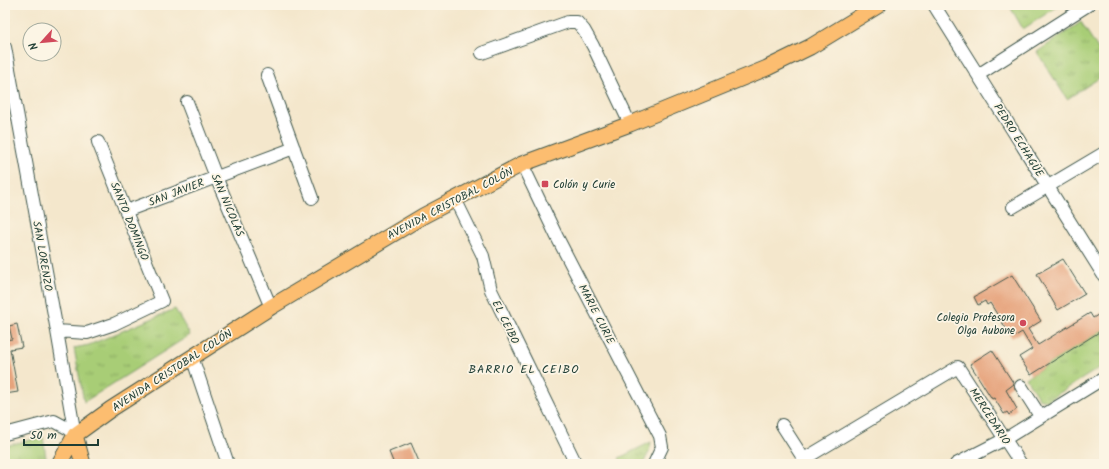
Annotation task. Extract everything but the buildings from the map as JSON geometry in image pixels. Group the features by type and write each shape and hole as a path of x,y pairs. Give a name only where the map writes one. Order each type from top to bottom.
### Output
{"main road":[{"name":"AVENIDA CRISTOBAL COLÓN","path":"59,464 75,435 111,409 272,307 423,216 522,164 630,124 767,68 810,47 879,5"},
{"name":"SAN LORENZO","path":"75,435 84,464"}],"street":[{"name":"PEDRO ECHAGÜE","path":"934,5 1102,269"},
{"path":"978,75 1088,5"},
{"path":"482,53 568,22 577,22 584,30 593,46 630,124"},
{"name":"SAN LORENZO","path":"5,47 75,435"},
{"path":"268,75 312,198"},
{"name":"SAN NICOLAS","path":"188,102 216,177 272,307"},
{"name":"SANTO DOMINGO","path":"57,331 87,333 114,324 162,301 98,142"},
{"name":"SAN JAVIER","path":"126,211 294,148"},
{"path":"1013,207 1104,153"},
{"name":"MARIE CURIE","path":"522,164 560,242 660,436 662,447 654,464"},
{"name":"EL CEIBO","path":"455,199 483,256 491,290 576,464"},
{"path":"192,357 228,464"},
{"name":"MERCEDARIO","path":"805,462 958,367 1021,464"},
{"path":"956,464 1005,439 1040,416 1104,378"},
{"path":"1021,386 1040,416"},
{"path":"5,434 54,421 69,429 75,435"},
{"path":"782,425 805,462"}],"green space":[{"path":"1009,5 1060,5 1023,29"},
{"path":"1081,22 1104,58 1104,75 1067,99 1037,52"},
{"path":"175,309 190,335 84,402 74,348 89,345"},
{"path":"1104,329 1104,365 1047,401 1038,398 1026,378"},
{"path":"43,437 46,458 43,464 5,464 5,446"},
{"path":"651,442 649,452 643,464 622,464 619,458"}],"place":[{"name":"Colón y Curie","path":"545,184"},
{"name":"Colegio Profesora Olga Aubone","path":"1023,323"}],"district":[{"name":"BARRIO EL CEIBO","path":"524,369"}]}
